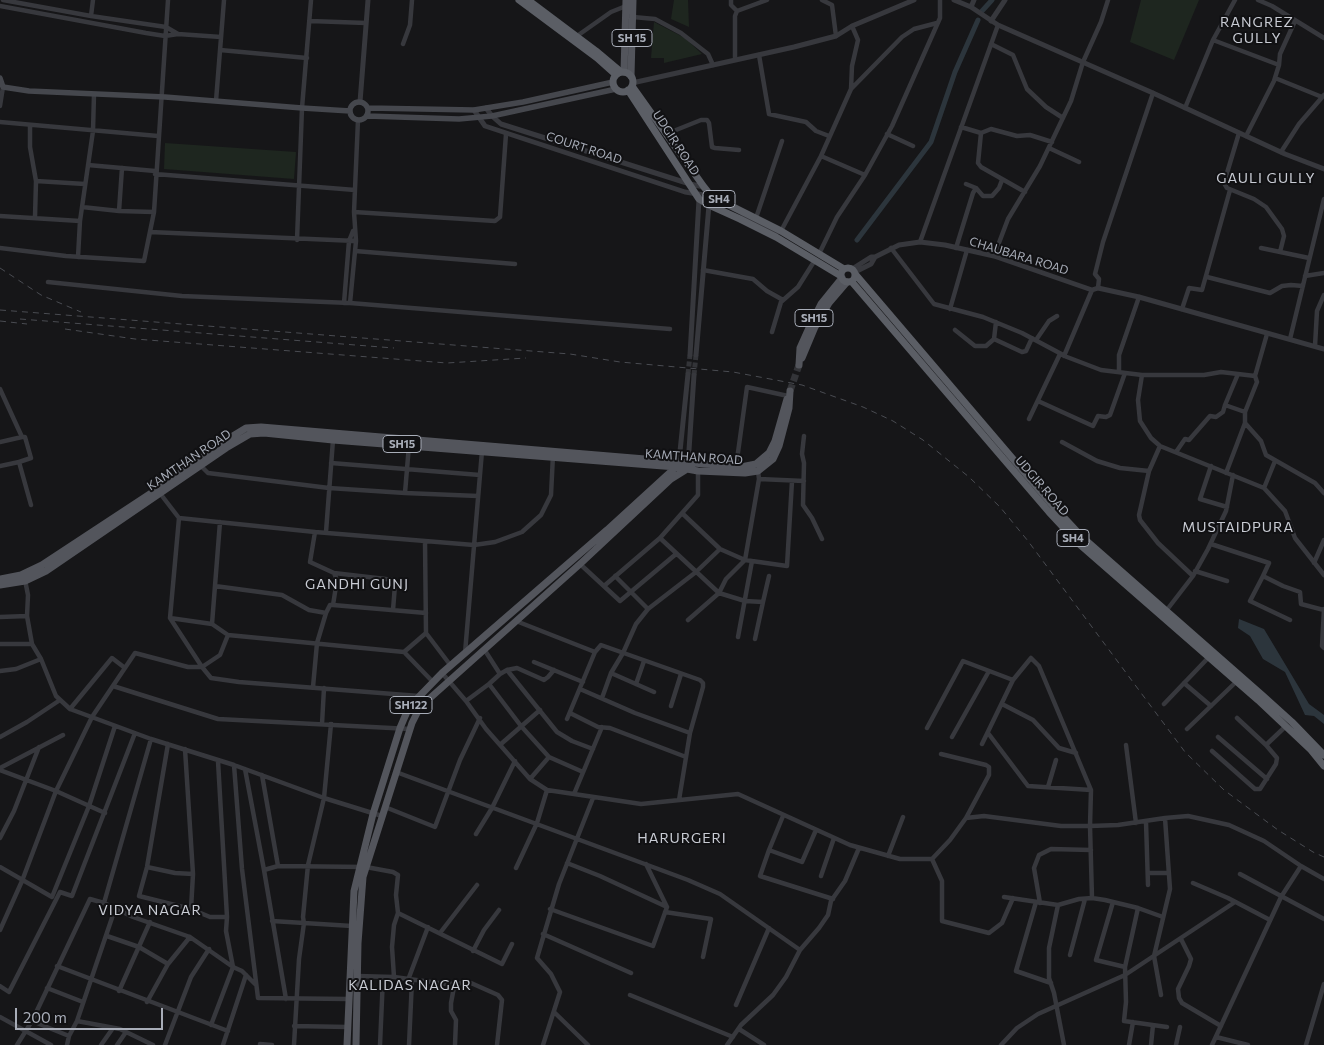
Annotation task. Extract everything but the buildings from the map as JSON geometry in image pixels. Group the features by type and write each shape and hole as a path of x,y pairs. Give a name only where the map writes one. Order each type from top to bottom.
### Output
{"highway":[{"name":"UDGIR ROAD","path":"519,0 625,80 697,196 708,205 740,218 849,275 1049,512 1077,542 1278,709 1324,756"},
{"name":"UDGIR ROAD","path":"528,0 577,36 625,80 711,196 781,231 817,257"},
{"path":"625,80 624,92 616,90 625,80"},
{"name":"UDGIR ROAD","path":"1164,613 1209,657 1286,726 1311,750 1324,766"}],"main road":[{"name":"SH 15","path":"625,80 633,17 633,0"},
{"name":"SH 15","path":"625,80 626,3"},
{"path":"0,78 3,87 29,91 162,96 350,111"},
{"path":"616,90 480,118 367,116 358,120 352,117 350,111 353,105 360,102 368,108 474,110 523,102 625,80"},
{"path":"367,116 368,108"},
{"name":"SH15","path":"849,275 815,327 799,365 800,348 821,304 849,275"},
{"name":"KAMTHAN ROAD","path":"334,436 675,467 688,465 698,467 748,469 769,453 775,440 790,391 789,408 779,446 773,459 758,471 748,469 736,467 698,467"},
{"name":"KAMTHAN ROAD","path":"0,585 23,578 81,543 158,492 198,463 222,442 246,428 260,427 409,445 482,448"},
{"path":"356,1045 362,867 382,816 410,729 420,707 688,465"},
{"name":"SH122","path":"347,1045 353,894 362,867 373,814 400,728 409,707 442,673 675,467"},
{"name":"KAMTHAN ROAD","path":"0,579 23,578"}],"street":[{"path":"3,0 166,27 178,34"},
{"path":"91,16 93,0"},
{"path":"0,248 78,257 144,260 154,212 155,173 168,0"},
{"path":"216,101 224,0"},
{"path":"297,240 302,108 311,0"},
{"path":"360,102 368,0"},
{"path":"403,44 410,25 412,0"},
{"path":"731,0 731,5 737,10"},
{"path":"737,10 767,0"},
{"path":"822,0 832,2 836,36"},
{"path":"625,80 713,65 836,36 852,26 914,0"},
{"path":"772,332 783,300 798,287 817,257 837,217 865,175 887,134 940,18 940,0"},
{"path":"954,0 971,7 998,25 1281,152 1324,169"},
{"path":"971,7 974,0"},
{"path":"991,21 1005,0"},
{"path":"994,256 1008,219 1040,166 1071,101 1108,0"},
{"path":"1185,108 1213,40 1235,0"},
{"path":"1258,0 1272,6 1324,38"},
{"path":"577,36 626,3"},
{"path":"0,6 165,36 178,34 221,37"},
{"path":"735,60 735,16 737,10"},
{"path":"633,17 655,20 681,33 708,54 713,65"},
{"path":"310,20 366,23"},
{"path":"1246,136 1264,102 1279,65 1280,54 1295,21"},
{"path":"776,237 821,156 851,89 902,36 914,29 937,22"},
{"path":"920,242 998,25"},
{"path":"851,89 852,66 858,40 852,26"},
{"path":"1213,40 1279,65"},
{"path":"991,44 1013,55 1027,89 1046,107 1063,118"},
{"path":"220,50 307,58"},
{"path":"759,55 769,114 806,122 816,131 829,136"},
{"path":"1274,78 1323,96 1299,124 1281,152"},
{"path":"0,106 3,87"},
{"path":"1098,288 1099,279 1095,274 1103,242 1153,93"},
{"path":"78,257 80,221 93,131 94,94"},
{"path":"486,108 501,124 704,187"},
{"name":"COURT ROAD","path":"474,110 485,126 506,134 697,196 711,196"},
{"path":"350,303 356,241 354,212 358,120"},
{"path":"666,134 701,120 707,120 712,147 739,150"},
{"path":"0,122 158,136"},
{"path":"30,125 30,147 36,181 35,217"},
{"path":"961,127 981,133 991,128 1017,136 1030,135 1052,142"},
{"path":"981,133 978,163 981,167 1002,180 1025,192"},
{"path":"1239,133 1224,183 1230,190 1254,199 1266,207 1282,229 1284,236 1280,252"},
{"path":"354,212 496,221 500,217 506,134"},
{"path":"887,134 913,146"},
{"path":"756,218 782,141"},
{"path":"568,153 571,146"},
{"path":"1049,148 1079,162"},
{"path":"821,156 865,175"},
{"path":"88,165 155,173 355,190"},
{"path":"119,211 122,168"},
{"path":"966,184 976,188 983,196 992,196 999,188 1002,180"},
{"path":"36,181 85,184"},
{"path":"956,248 976,188"},
{"path":"1182,309 1189,288 1202,290 1230,190"},
{"path":"697,196 693,355 708,205"},
{"path":"1290,339 1324,199"},
{"path":"82,207 154,212"},
{"path":"0,216 80,221"},
{"path":"344,303 349,241 354,229"},
{"path":"150,232 297,240 356,241"},
{"name":"CHAUBARA ROAD","path":"849,275 871,257 875,257 899,245 920,242 994,256 1092,290"},
{"path":"891,248 934,304 983,316 1034,339 1062,355 1101,370 1142,375 1204,375 1221,372 1256,376"},
{"path":"1261,248 1310,258"},
{"path":"950,309 967,250"},
{"path":"354,251 515,264"},
{"path":"703,270 753,280 783,300"},
{"path":"1305,276 1324,273"},
{"path":"1207,277 1270,293 1282,286 1291,284 1303,286"},
{"path":"48,282 182,296 350,303 670,330"},
{"path":"1029,418 1062,355 1092,290 1098,288 1139,297 1324,349"},
{"path":"1315,346 1317,311 1324,295"},
{"path":"1038,401 1092,426 1098,416 1106,417 1110,415 1122,372 1119,354 1139,297"},
{"path":"994,339 1025,352 1048,321 1058,316"},
{"path":"956,330 975,346 986,346 994,339 996,322"},
{"path":"1226,472 1245,423 1245,412 1256,382 1267,334"},
{"path":"1176,452 1185,439 1189,440 1210,416 1216,417 1223,412 1238,374"},
{"path":"675,467 691,375 688,465"},
{"path":"1142,375 1138,400 1140,421 1151,438 1160,446 1264,488 1285,511 1295,538 1324,575"},
{"path":"736,467 747,387 788,396"},
{"path":"0,389 22,437 25,437 31,458 0,466"},
{"path":"1225,405 1245,412"},
{"path":"1245,423 1261,441 1266,455 1315,483 1324,493"},
{"path":"326,532 334,436"},
{"path":"804,436 802,454 804,463 803,505 812,518 822,539"},
{"path":"0,442 22,437"},
{"path":"1062,442 1097,461 1120,468 1149,471"},
{"path":"405,494 409,445"},
{"path":"1160,446 1149,471 1139,515 1140,520 1158,543 1194,573 1227,581"},
{"path":"465,654 482,448"},
{"path":"179,518 315,532 474,545 495,542 522,532 541,516 551,494 553,455"},
{"path":"1264,488 1275,460"},
{"path":"19,462 31,505"},
{"path":"198,463 208,473 329,488 405,494 478,496"},
{"path":"331,463 480,476"},
{"path":"1211,466 1200,499 1227,507"},
{"path":"604,586 660,538 683,514 698,495 698,467"},
{"path":"688,620 719,593 726,578 745,560 759,479 758,471"},
{"path":"1164,613 1194,573 1211,544 1227,507 1233,475"},
{"path":"759,479 804,481"},
{"path":"683,514 720,549 745,560 787,566 792,481"},
{"path":"158,492 179,518 170,618 211,678 239,682 419,696"},
{"path":"212,624 220,522"},
{"path":"315,532 310,562 334,573 394,580 393,610"},
{"path":"660,538 719,593 745,601 763,602"},
{"path":"425,540 426,633 451,666"},
{"path":"1314,562 1324,540"},
{"path":"1211,544 1269,563 1250,601 1290,620"},
{"path":"602,698 611,673 623,653 636,624 648,610 696,572 720,549"},
{"path":"580,564 620,601 676,554"},
{"path":"738,637 752,561"},
{"path":"333,605 336,580 334,573"},
{"path":"616,576 648,610"},
{"path":"755,639 769,576"},
{"path":"1263,576 1300,592 1301,604 1324,609 1322,646 1324,648"},
{"path":"23,578 28,594 27,616 32,644 41,659 56,696 70,709 151,739 234,765 324,798 382,816"},
{"path":"215,586 282,596 306,608 326,613"},
{"path":"314,687 317,643 330,605 426,613"},
{"path":"0,617 27,616"},
{"path":"170,618 212,624 228,635 404,652 433,682"},
{"path":"516,621 595,652"},
{"path":"404,652 426,633"},
{"path":"0,930 22,881 56,791 92,717 135,653 188,667 202,667 220,655 228,635"},
{"path":"0,644 32,644"},
{"path":"567,719 595,652 601,645 700,680 703,683 703,688 690,733 679,800"},
{"path":"484,650 500,674"},
{"path":"1164,704 1209,657"},
{"path":"70,709 112,658 125,668"},
{"path":"982,744 1013,680 1031,658 1039,666 1091,790 1090,850 1092,898"},
{"path":"0,671 16,669 41,659"},
{"path":"636,684 644,661"},
{"path":"927,728 963,661 1013,680"},
{"path":"534,662 583,682"},
{"path":"466,701 507,670 517,668 544,680 554,670"},
{"path":"507,670 557,732 572,741 593,749"},
{"path":"952,737 989,671"},
{"path":"442,673 450,680 480,718 486,729 530,779 547,790 641,804 738,794 834,838 859,848 900,859 932,859 950,840 966,818 989,775 989,767 986,765 941,754"},
{"path":"611,673 654,692"},
{"path":"671,706 681,674"},
{"path":"1187,729 1237,681"},
{"path":"1184,683 1211,706"},
{"path":"489,684 521,726 549,757 582,772"},
{"path":"113,686 218,719 410,729"},
{"path":"322,724 324,688"},
{"path":"580,689 635,713 690,733"},
{"path":"0,737 60,700"},
{"path":"1002,704 1033,720 1060,749 1076,753"},
{"path":"501,744 540,710"},
{"path":"570,713 598,727 610,728 686,757"},
{"path":"385,807 435,827 460,760 480,718"},
{"path":"1212,751 1256,790 1260,789 1276,764 1277,758 1237,718"},
{"path":"294,1045 299,959 304,923 308,865 324,798 331,724"},
{"path":"0,867 52,897 89,806 114,726"},
{"path":"1266,745 1286,726"},
{"path":"574,794 602,727"},
{"path":"0,986 9,992 60,892 72,896 135,733"},
{"path":"988,733 1028,786 1091,790"},
{"path":"0,769 63,735"},
{"path":"1218,737 1267,779"},
{"path":"104,903 151,739"},
{"path":"168,744 147,867 139,896 210,917 227,917"},
{"path":"1126,744 1136,823"},
{"path":"0,838 14,811 39,747"},
{"path":"185,749 192,874 191,910"},
{"path":"530,779 549,757"},
{"path":"1048,787 1056,760"},
{"path":"211,1025 233,967 226,932 227,917 218,761"},
{"path":"476,834 492,808 515,762"},
{"path":"234,765 242,869 258,998 286,1000 350,999"},
{"path":"0,769 105,813"},
{"path":"244,769 264,870 286,1000"},
{"path":"396,772 576,838 720,894 800,950"},
{"path":"262,775 278,866"},
{"path":"516,868 536,823 547,790"},
{"path":"543,1045 560,992 551,974 537,958 550,909 593,798"},
{"path":"783,816 760,876 833,899"},
{"path":"966,818 984,816 1061,826 1090,826 1146,822 1188,816 1230,825 1264,841 1324,879"},
{"path":"888,856 903,817"},
{"path":"1161,995 1154,956 1170,889 1165,818"},
{"path":"1146,822 1148,885"},
{"path":"769,850 802,862 816,830"},
{"path":"820,876 834,838"},
{"path":"726,1045 738,1029 773,995 786,977 800,950 828,915 833,899 845,881 859,848"},
{"path":"1051,983 1016,971 1038,902 1035,862 1039,856 1051,849 1090,850"},
{"path":"932,859 942,881 942,921 989,933 1002,923 1013,898"},
{"path":"567,863 600,876 666,910 710,919 703,957"},
{"path":"550,909 652,947 654,946 666,910 645,864"},
{"path":"264,870 278,866 308,865 362,867 393,872 398,875 396,895 398,913 394,925 392,947 394,978"},
{"path":"1212,1045 1281,897 1301,866"},
{"path":"147,867 175,873 192,874"},
{"path":"1148,873 1168,873"},
{"path":"1240,874 1324,920"},
{"path":"1193,883 1270,920"},
{"path":"440,933 477,885"},
{"path":"1004,897 1058,906 1092,898 1138,908 1163,917"},
{"path":"1070,955 1085,899"},
{"path":"17,1045 24,1030 32,1021 88,900 104,903 115,909 190,937 246,975 255,984"},
{"path":"1113,902 1096,960 1125,967"},
{"path":"1000,1045 1022,1024 1055,1005 1125,974 1235,902"},
{"path":"1058,906 1049,948 1049,966 1064,1045"},
{"path":"1138,908 1125,967 1126,1002 1124,1021 1167,1027"},
{"path":"67,1045 92,979 115,909"},
{"path":"473,951 484,930 499,910"},
{"path":"398,913 502,964 512,944"},
{"path":"118,991 150,922"},
{"path":"272,922 352,926"},
{"path":"409,1045 410,980 428,927"},
{"path":"736,1005 769,928"},
{"path":"543,934 631,973"},
{"path":"106,936 139,947 168,964"},
{"path":"147,1002 168,964 190,937"},
{"path":"1180,939 1190,959 1189,966 1178,989 1179,998 1182,1003 1220,1026"},
{"path":"164,1045 191,977 209,949"},
{"path":"57,966 118,991 228,1031"},
{"path":"223,1045 246,975"},
{"path":"358,976 432,983 471,983 501,998 497,1045"},
{"path":"380,1045 383,977"},
{"path":"455,1045 456,1020 451,1011 451,1003 454,987 457,984"},
{"path":"1306,1045 1324,984"},
{"path":"46,988 83,1002"},
{"path":"630,995 732,1037"},
{"path":"554,1012 588,1045"},
{"path":"0,1018 51,1045"},
{"path":"32,1021 69,1036"},
{"path":"77,1021 126,1032 153,1045"},
{"path":"1129,1045 1133,1022"},
{"path":"1151,1045 1153,1025"},
{"path":"294,1026 348,1027"},
{"path":"1176,1045 1180,1026"},
{"path":"101,1045 113,1028"},
{"path":"738,1029 764,1045"},
{"path":"117,1045 126,1032"},
{"path":"1216,1037 1233,1043 1248,1045"},
{"path":"260,1044 272,1045"}],"shaded area":[{"path":"674,0 688,0 689,27 671,19"},
{"path":"1141,0 1199,0 1174,60 1130,42"},
{"path":"654,22 685,38 702,54 664,63 664,58 651,58"},
{"path":"165,143 296,152 294,179 164,169"},
{"path":"1239,619 1264,629 1309,704 1324,715 1324,724 1314,716 1305,715 1285,672 1263,659 1250,636 1238,628"}],"waterway":[{"path":"982,11 992,0"},
{"path":"857,240 931,142 955,72 978,20"}],"tunnel":[{"path":"688,374 690,355"},
{"path":"694,375 696,355"},
{"path":"790,391 799,365"}],"railway":[{"path":"0,268 41,295 81,312"},
{"path":"0,310 570,354 620,362 733,372 802,385 863,407 893,421 923,440 969,477 1000,507 1028,541 1185,752 1224,790 1278,830 1324,857"},
{"path":"20,319 394,348"},
{"path":"0,321 27,324"},
{"path":"65,329 135,339 447,363 526,358"}],"district":[{"name":"RANGREZ GULLY","path":"1257,30"},
{"name":"GAULI GULLY","path":"1266,178"},
{"name":"MUSTAIDPURA","path":"1238,527"},
{"name":"GANDHI GUNJ","path":"357,584"},
{"name":"HARURGERI","path":"682,838"},
{"name":"VIDYA NAGAR","path":"150,910"},
{"name":"KALIDAS NAGAR","path":"410,985"}]}
